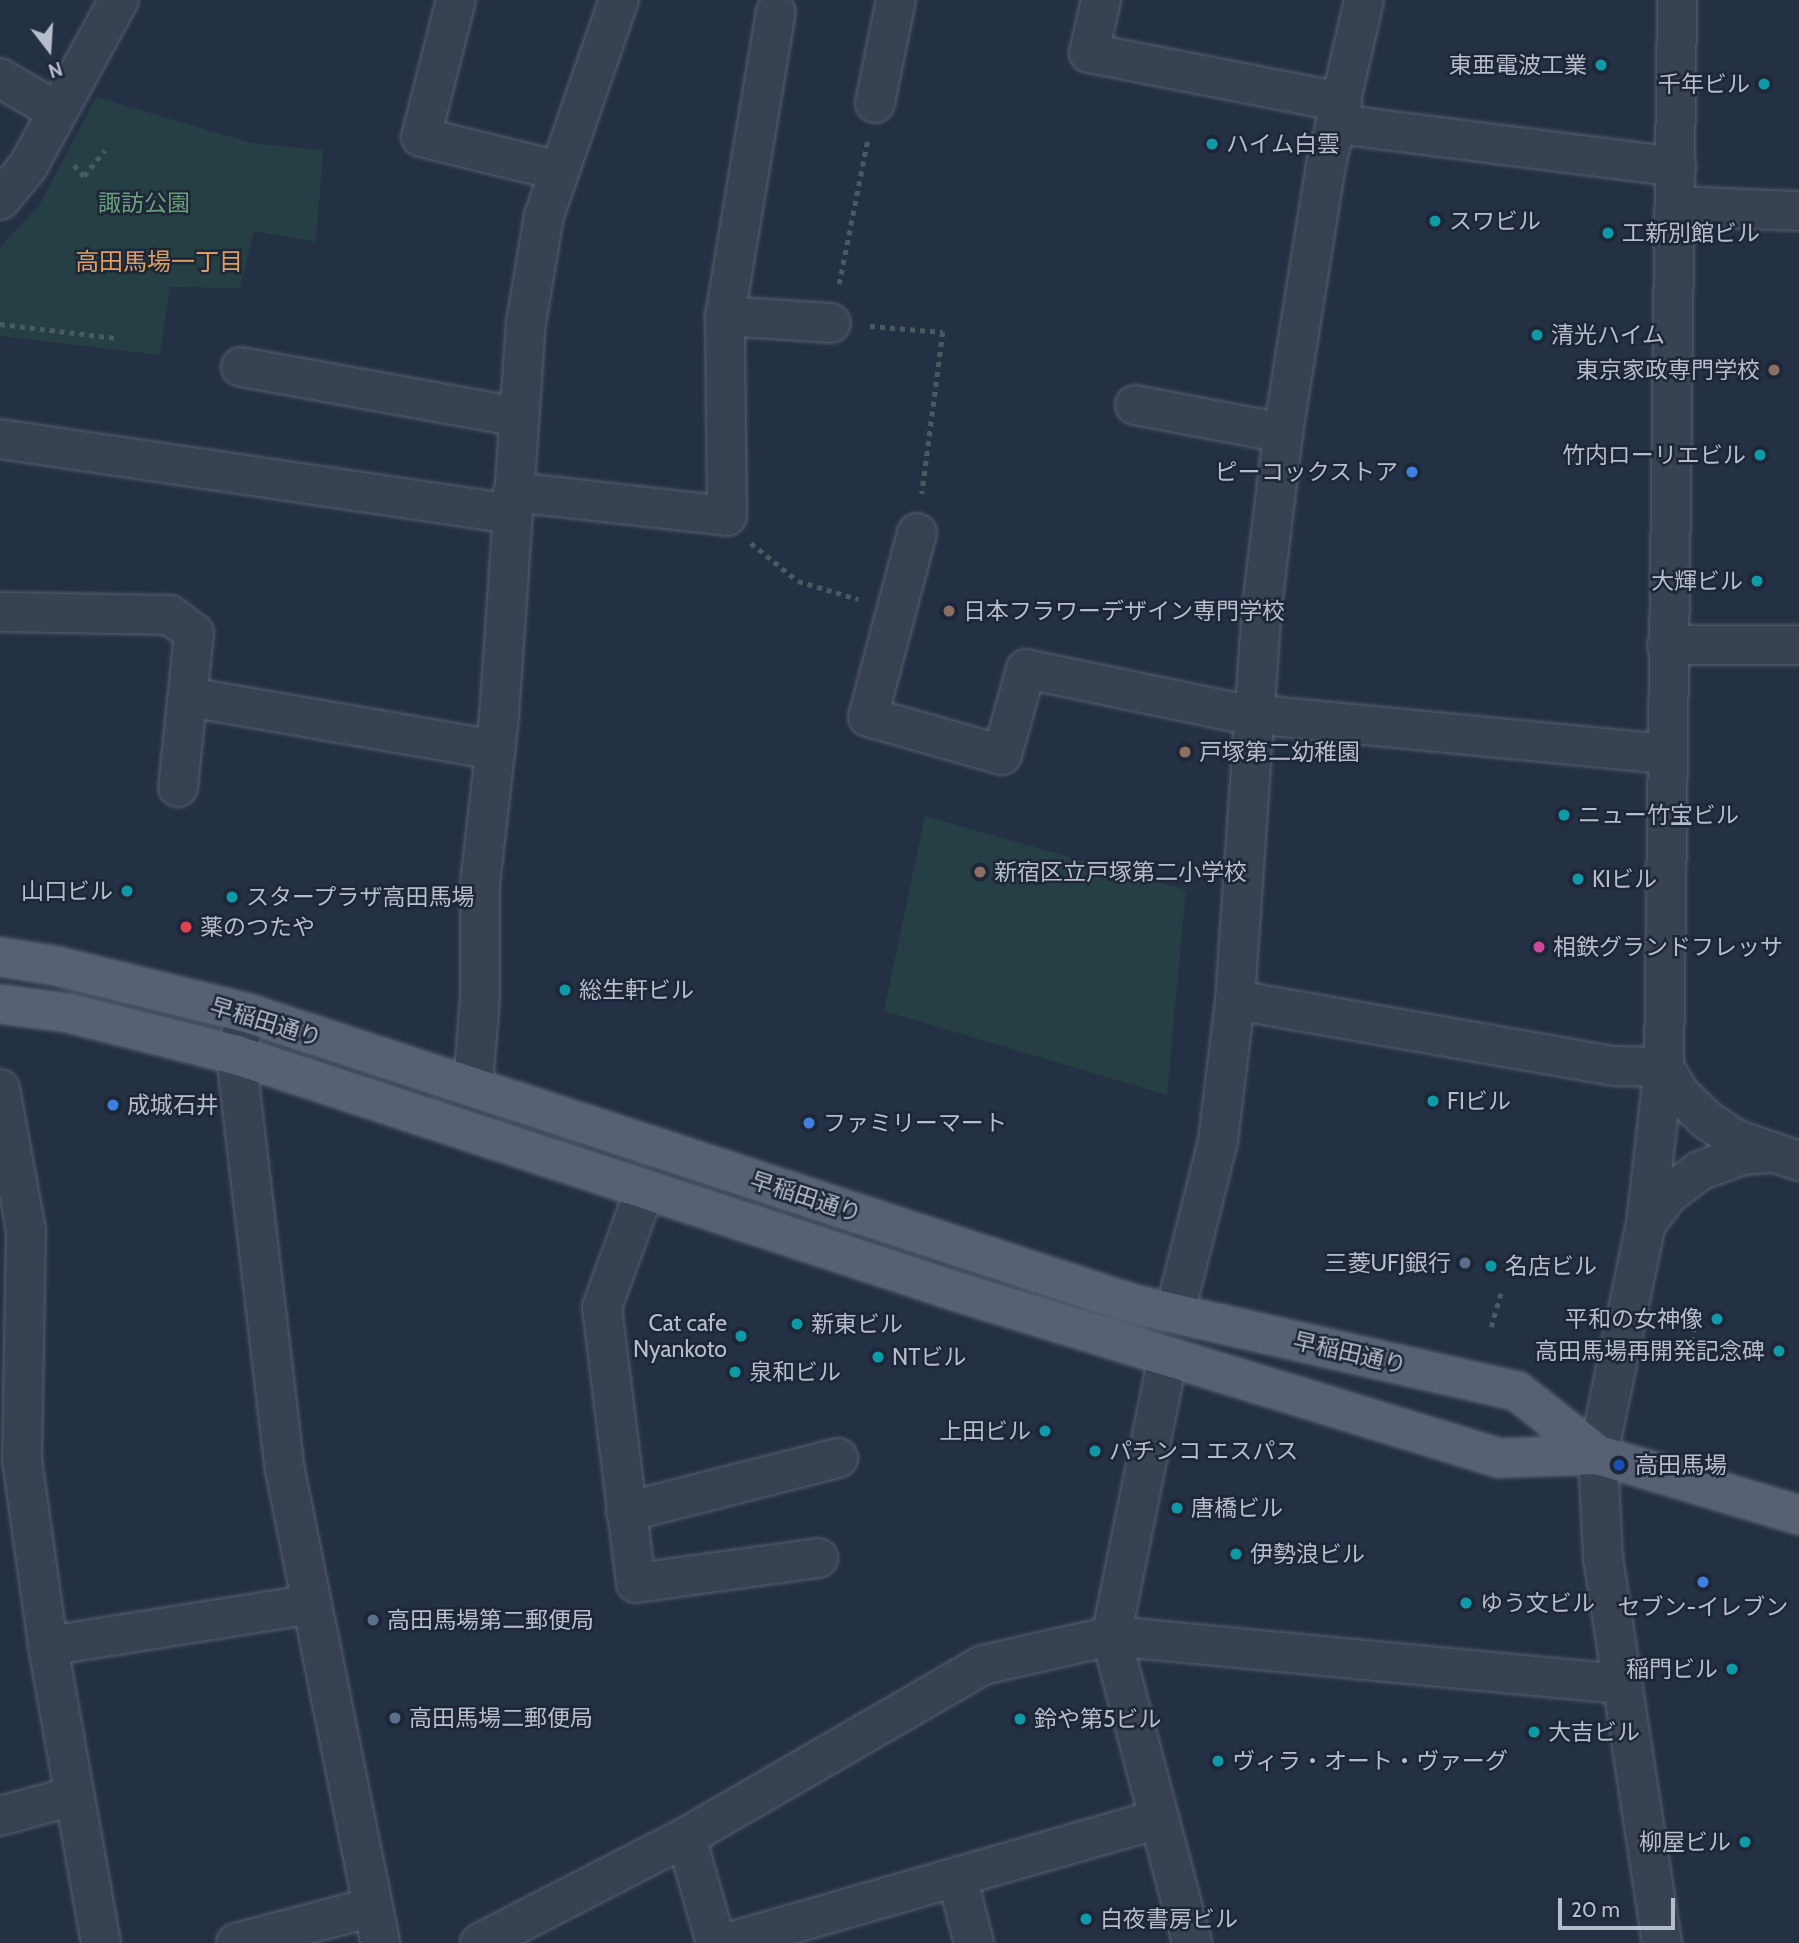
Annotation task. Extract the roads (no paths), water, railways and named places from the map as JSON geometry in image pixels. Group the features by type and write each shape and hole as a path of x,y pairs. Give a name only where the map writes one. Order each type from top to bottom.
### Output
{"main road":[{"name":"早稲田通り","path":"0,957 56,966 247,1013 1133,1304 1517,1391 1598,1455"},
{"name":"早稲田通り","path":"0,1004 68,1013 236,1055 645,1190 1168,1357 1499,1458 1598,1455 1799,1515"}],"street":[{"path":"0,200 29,166 56,111 118,0"},
{"path":"456,0 421,137 559,171"},
{"path":"473,1086 480,997 480,884 495,750 526,323 544,216 619,0"},
{"path":"875,103 896,0"},
{"path":"1101,0 1089,52 1339,113 1676,167"},
{"path":"1175,1312 1218,1141 1235,1000 1255,713 1283,433 1326,165 1363,0"},
{"path":"1662,1943 1620,1684 1603,1559 1598,1455 1647,1224 1664,1067 1667,645 1677,0"},
{"path":"0,439 512,503 727,516 725,316 776,12"},
{"path":"0,78 56,111"},
{"path":"1675,206 1799,211"},
{"path":"725,316 831,323"},
{"path":"241,366 518,417"},
{"path":"1135,405 1283,433"},
{"path":"917,533 868,718 1002,755 1026,669 1372,736 1667,754"},
{"path":"0,612 170,615 194,633 178,787"},
{"path":"1667,645 1799,645"},
{"path":"188,697 495,750"},
{"path":"1235,1000 1615,1066 1664,1067"},
{"path":"236,1943 376,1925 285,1470 236,1055 247,1013"},
{"path":"1664,1067 1681,1095 1707,1120 1735,1139 1784,1157"},
{"path":"0,1088 26,1230 22,1460 48,1646 101,1943"},
{"path":"1647,1224 1669,1194 1699,1171 1742,1155 1784,1157"},
{"path":"645,1190 602,1307 636,1583 818,1558"},
{"path":"1168,1357 1111,1636 1192,1943"},
{"path":"626,1512 838,1458"},
{"path":"48,1646 313,1604"},
{"path":"480,1943 686,1837 983,1665 1111,1636 1620,1684"},
{"path":"0,1816 74,1796"},
{"path":"726,1943 1158,1819"},
{"path":"686,1837 716,1943"},
{"path":"957,1877 974,1943"}],"place":[{"name":"東亜電波工業","path":"1601,65"},
{"name":"千年ビル","path":"1764,84"},
{"name":"ハイム白雲","path":"1212,144"},
{"name":"スワビル","path":"1435,221"},
{"name":"工新別館ビル","path":"1608,233"},
{"name":"清光ハイム","path":"1537,335"},
{"name":"東京家政専門学校","path":"1774,370"},
{"name":"竹内ローリエビル","path":"1760,455"},
{"name":"ピーコックストア","path":"1412,472"},
{"name":"大輝ビル","path":"1757,581"},
{"name":"日本フラワーデザイン専門学校","path":"949,611"},
{"name":"戸塚第二幼稚園","path":"1185,752"},
{"name":"ニュー竹宝ビル","path":"1564,815"},
{"name":"新宿区立戸塚第二小学校","path":"980,872"},
{"name":"KIビル","path":"1578,879"},
{"name":"山口ビル","path":"127,891"},
{"name":"スタープラザ高田馬場","path":"232,897"},
{"name":"薬のつたや","path":"186,927"},
{"name":"相鉄グランドフレッサ","path":"1539,947"},
{"name":"総生軒ビル","path":"565,990"},
{"name":"FIビル","path":"1433,1101"},
{"name":"成城石井","path":"113,1105"},
{"name":"ファミリーマート","path":"809,1123"},
{"name":"三菱UFJ銀行","path":"1465,1263"},
{"name":"名店ビル","path":"1491,1266"},
{"name":"平和の女神像","path":"1717,1319"},
{"name":"新東ビル","path":"797,1324"},
{"name":"Cat cafe Nyankoto","path":"741,1336"},
{"name":"高田馬場再開発記念碑","path":"1779,1351"},
{"name":"NTビル","path":"878,1357"},
{"name":"泉和ビル","path":"735,1372"},
{"name":"上田ビル","path":"1045,1431"},
{"name":"パチンコ エスパス","path":"1095,1451"},
{"name":"高田馬場","path":"1619,1465"},
{"name":"唐橋ビル","path":"1177,1508"},
{"name":"伊勢浪ビル","path":"1236,1554"},
{"name":"セブン-イレブン","path":"1703,1582"},
{"name":"ゆう文ビル","path":"1466,1603"},
{"name":"高田馬場第二郵便局","path":"373,1620"},
{"name":"稲門ビル","path":"1732,1669"},
{"name":"高田馬場二郵便局","path":"395,1718"},
{"name":"鈴や第5ビル","path":"1020,1719"},
{"name":"大吉ビル","path":"1534,1732"},
{"name":"ヴィラ・オート・ヴァーグ","path":"1218,1761"},
{"name":"柳屋ビル","path":"1745,1842"},
{"name":"白夜書房ビル","path":"1086,1919"}],"district":[{"name":"高田馬場一丁目","path":"159,262"}],"park label":[{"name":"諏訪公園","path":"144,203"}]}
